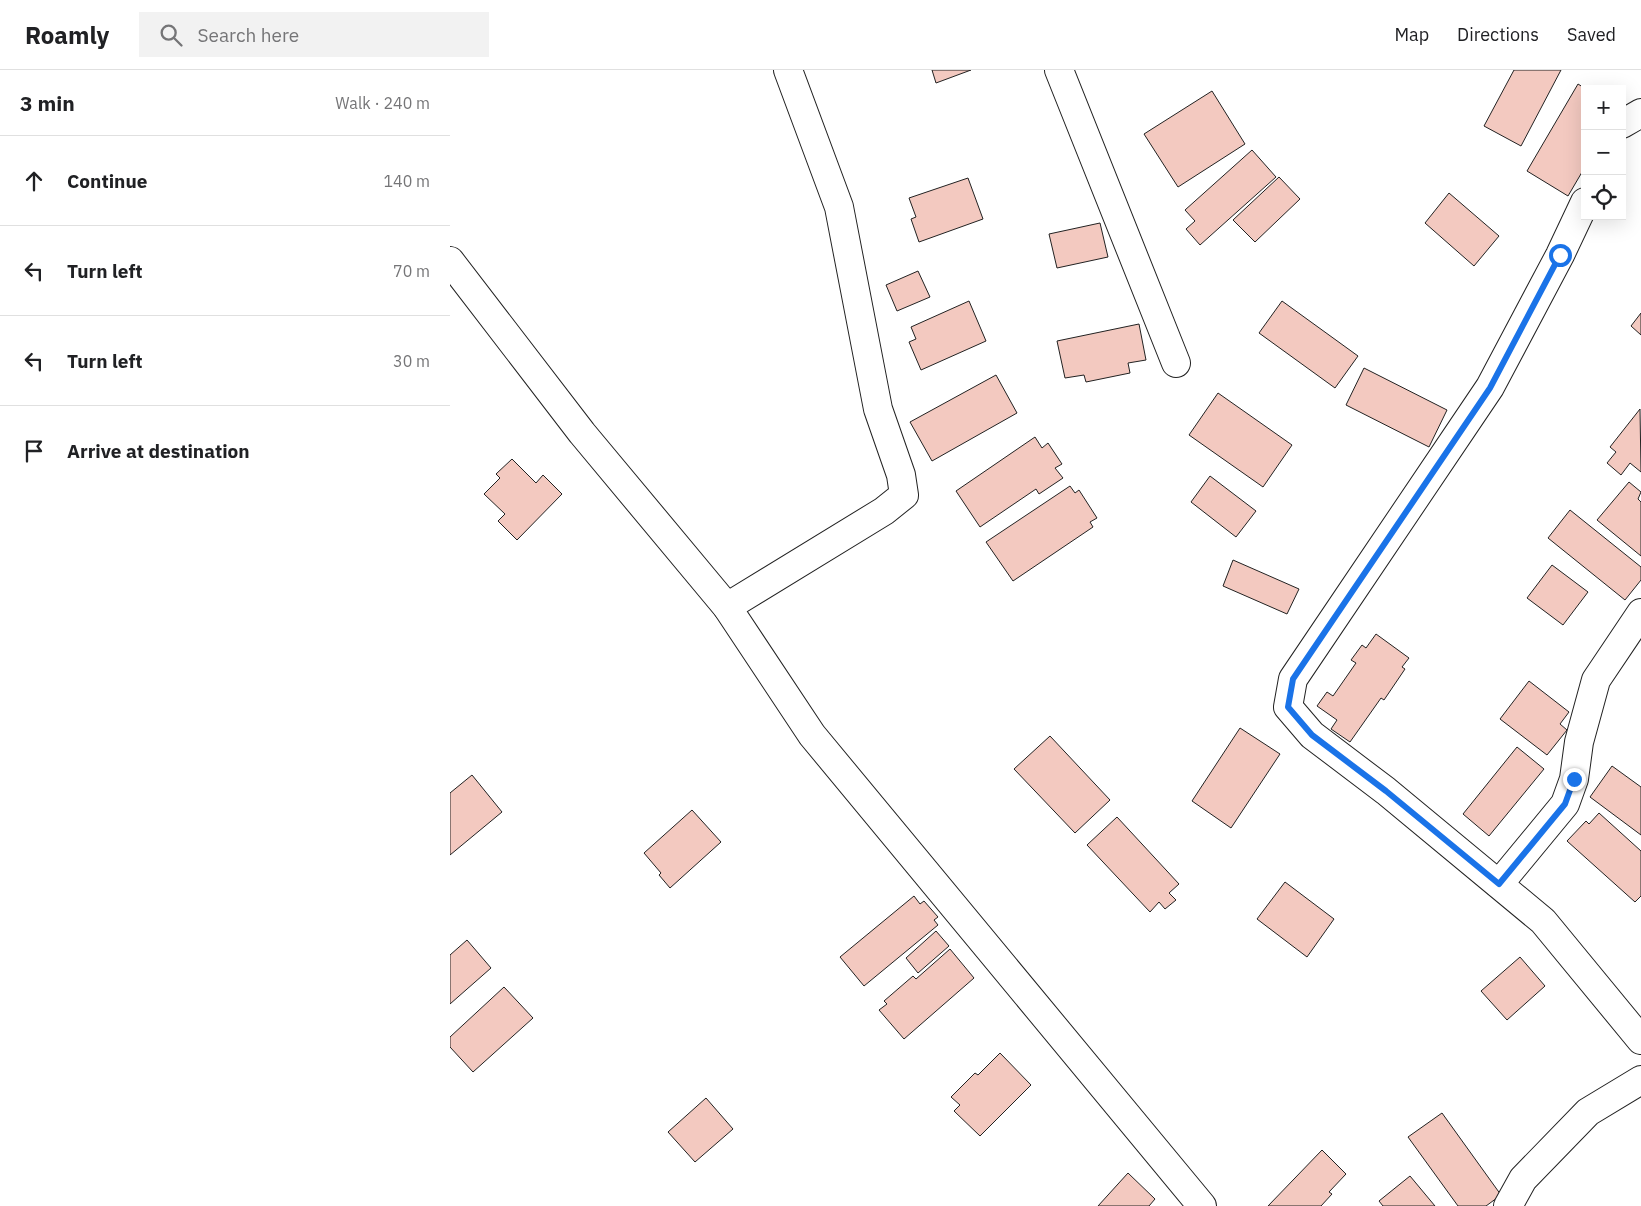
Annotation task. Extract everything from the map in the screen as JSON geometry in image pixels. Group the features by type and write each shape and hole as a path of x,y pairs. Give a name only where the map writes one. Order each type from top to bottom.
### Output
{"street":[{"path":"727,607 884,511 904,495 901,475 878,409 839,207 788,70"},
{"path":"1059,70 1176,363"},
{"path":"1626,122 1641,113"},
{"path":"1581,210 1560,255 1490,388 1293,679 1288,707 1312,735 1386,791 1543,921 1641,1040"},
{"path":"450,261 582,433 727,607 812,734 1202,1206"},
{"path":"1499,884 1565,804 1574,779 1579,742 1596,680 1641,613"},
{"path":"1508,1206 1523,1179 1588,1112 1641,1080"}],"building":[{"path":"932,70 971,70 936,83"},
{"path":"1514,70 1561,70 1521,146 1484,126"},
{"path":"1578,84 1581,86 1581,174 1568,196 1527,171"},
{"path":"1212,91 1245,144 1178,187 1144,134"},
{"path":"1252,150 1276,177 1200,245 1186,229 1195,221 1185,210"},
{"path":"1279,177 1300,199 1255,242 1233,220"},
{"path":"968,178 983,219 919,242 911,219 916,217 909,198"},
{"path":"1449,193 1499,236 1474,266 1425,223"},
{"path":"1100,223 1108,257 1057,268 1049,234"},
{"path":"918,271 930,297 897,311 886,285"},
{"path":"969,301 986,341 921,370 909,342 916,339 911,327"},
{"path":"1282,301 1358,356 1335,388 1259,333"},
{"path":"1641,313 1641,335 1631,326"},
{"path":"1139,324 1146,360 1128,363 1130,373 1086,382 1084,375 1065,378 1057,341"},
{"path":"1364,368 1447,410 1429,447 1346,405"},
{"path":"996,375 1017,413 932,461 910,422"},
{"path":"1218,393 1292,445 1263,487 1189,435"},
{"path":"1640,409 1641,472 1630,463 1621,475 1607,463 1616,452 1610,447"},
{"path":"1035,437 1042,448 1048,443 1062,464 1055,468 1063,478 1039,494 1036,489 980,527 956,491"},
{"path":"512,459 536,483 543,475 562,494 517,540 498,521 505,514 484,494 500,478 496,474"},
{"path":"1210,476 1256,511 1236,537 1191,502"},
{"path":"1629,482 1641,492 1638,499 1641,502 1641,556 1597,520"},
{"path":"1070,486 1075,493 1079,490 1097,518 1090,522 1093,527 1013,581 986,542"},
{"path":"1570,510 1641,567 1641,580 1625,600 1548,538"},
{"path":"1233,560 1299,589 1287,614 1223,586"},
{"path":"1552,565 1588,592 1563,625 1527,598"},
{"path":"1376,634 1409,658 1402,667 1405,669 1384,700 1381,698 1350,742 1331,729 1337,720 1317,706 1327,692 1333,696 1356,663 1351,660 1362,645 1366,648"},
{"path":"1529,681 1569,712 1560,724 1567,730 1547,755 1500,719"},
{"path":"1240,728 1280,754 1231,828 1192,801"},
{"path":"1050,736 1110,800 1075,833 1014,769"},
{"path":"1517,747 1544,769 1489,836 1463,814"},
{"path":"1612,766 1641,787 1641,835 1590,797"},
{"path":"472,775 502,812 450,855 450,793"},
{"path":"692,810 721,842 670,888 659,875 661,873 644,853"},
{"path":"1599,813 1641,851 1641,896 1635,902 1567,841 1586,821 1589,824"},
{"path":"1117,817 1179,884 1169,893 1176,900 1165,909 1159,902 1150,912 1087,845"},
{"path":"1285,882 1334,919 1307,957 1257,919"},
{"path":"914,896 920,904 924,901 938,917 934,920 938,925 864,986 840,957"},
{"path":"936,931 949,946 918,973 906,958"},
{"path":"467,940 491,968 450,1004 450,955"},
{"path":"950,949 974,978 904,1039 879,1010 887,1004 884,1001 913,976 916,979"},
{"path":"1520,957 1545,986 1507,1020 1481,991"},
{"path":"504,987 533,1018 473,1072 450,1047 450,1037"},
{"path":"1000,1053 1031,1085 980,1136 954,1111 960,1105 951,1097 975,1073 978,1075"},
{"path":"706,1098 733,1129 695,1162 668,1132"},
{"path":"1442,1113 1501,1195 1486,1206 1458,1206 1408,1137"},
{"path":"1322,1150 1346,1174 1329,1192 1332,1194 1321,1206 1268,1206"},
{"path":"1128,1173 1155,1199 1149,1206 1098,1206"},
{"path":"1410,1176 1435,1206 1383,1206 1379,1201"}],"route":[{"path":"1560,255 1490,388 1293,679 1288,707 1312,735 1386,791 1499,884 1565,804 1574,779"}]}
